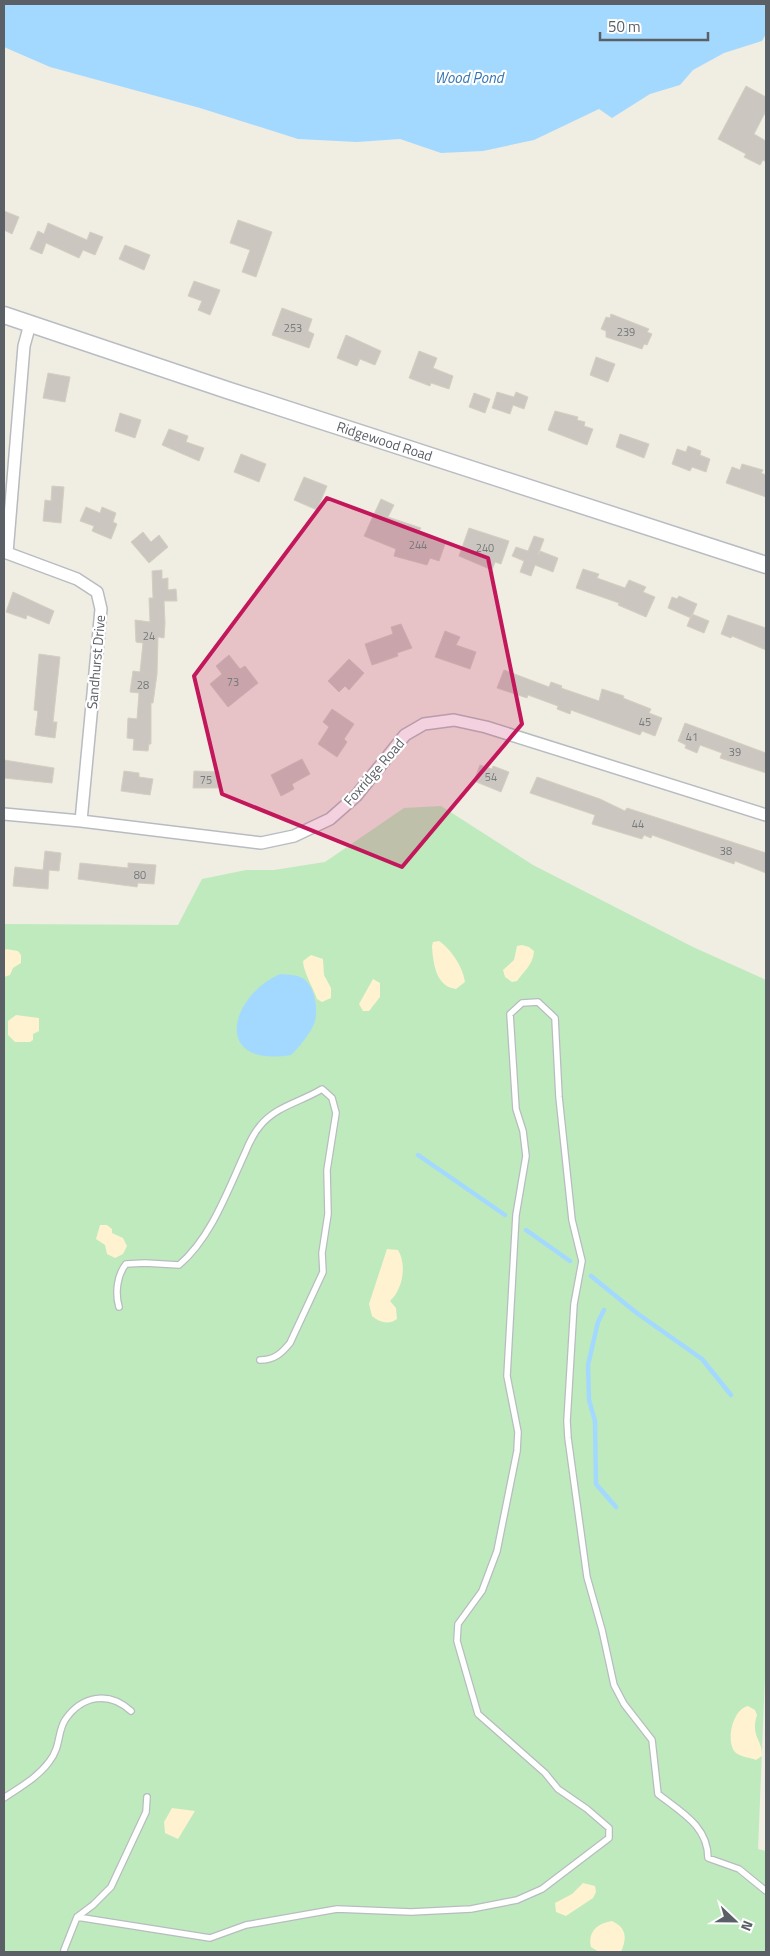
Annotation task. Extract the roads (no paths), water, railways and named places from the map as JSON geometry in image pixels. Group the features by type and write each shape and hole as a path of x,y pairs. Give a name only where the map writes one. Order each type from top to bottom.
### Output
{"main road":[{"name":"Ridgewood Road","path":"4,315 227,390 766,565"}],"street":[{"name":"Sandhurst Drive","path":"30,324 24,346 5,553 77,579 97,592 101,609 80,821"},
{"name":"Foxridge Road","path":"4,814 80,821 261,843 294,836 330,818 356,796 405,735 424,724 454,720 486,727 766,816"}],"lane":[{"path":"77,1917 210,1938 246,1925 337,1909 411,1912 471,1909 516,1900 542,1889 609,1838 609,1828 587,1809 558,1789 544,1773 478,1714 457,1641 458,1624 482,1590 497,1551 517,1451 518,1432 507,1376 516,1215 526,1156 523,1131 516,1109 510,1014 522,1003 538,1002 555,1018 559,1097 572,1220 582,1261 574,1304 567,1421 568,1438 587,1577 602,1630 614,1685 624,1704 652,1740 658,1794 699,1827 708,1844 708,1858 739,1868 766,1891"},
{"path":"119,1307 118,1284 126,1264 179,1265 194,1251 212,1221 250,1141 260,1126 290,1103 322,1089 332,1098 336,1113 327,1170 328,1214 322,1253 323,1272 290,1343 282,1353 271,1360 260,1360"},
{"path":"4,1798 34,1778 48,1764 59,1747 66,1719 84,1703 93,1699 111,1698 131,1711"},
{"path":"64,1950 77,1917 93,1905 111,1887 146,1812 147,1797"}],"water":[{"name":"Wood Pond","path":"4,4 766,4 766,34 762,41 724,53 693,70 680,85 650,94 612,118 599,109 534,140 483,151 441,153 400,139 357,142 298,139 200,108 50,67 4,47"},
{"path":"280,974 298,976 308,983 316,1006 312,1027 291,1055 266,1056 248,1051 239,1041 237,1028 240,1013 249,998 263,984"}],"waterway":[{"path":"418,1155 505,1215"},
{"path":"526,1230 570,1261"},
{"path":"591,1276 638,1314 702,1359 731,1395"},
{"path":"604,1310 598,1322 588,1365 589,1400 595,1421 596,1484 616,1507"}]}
